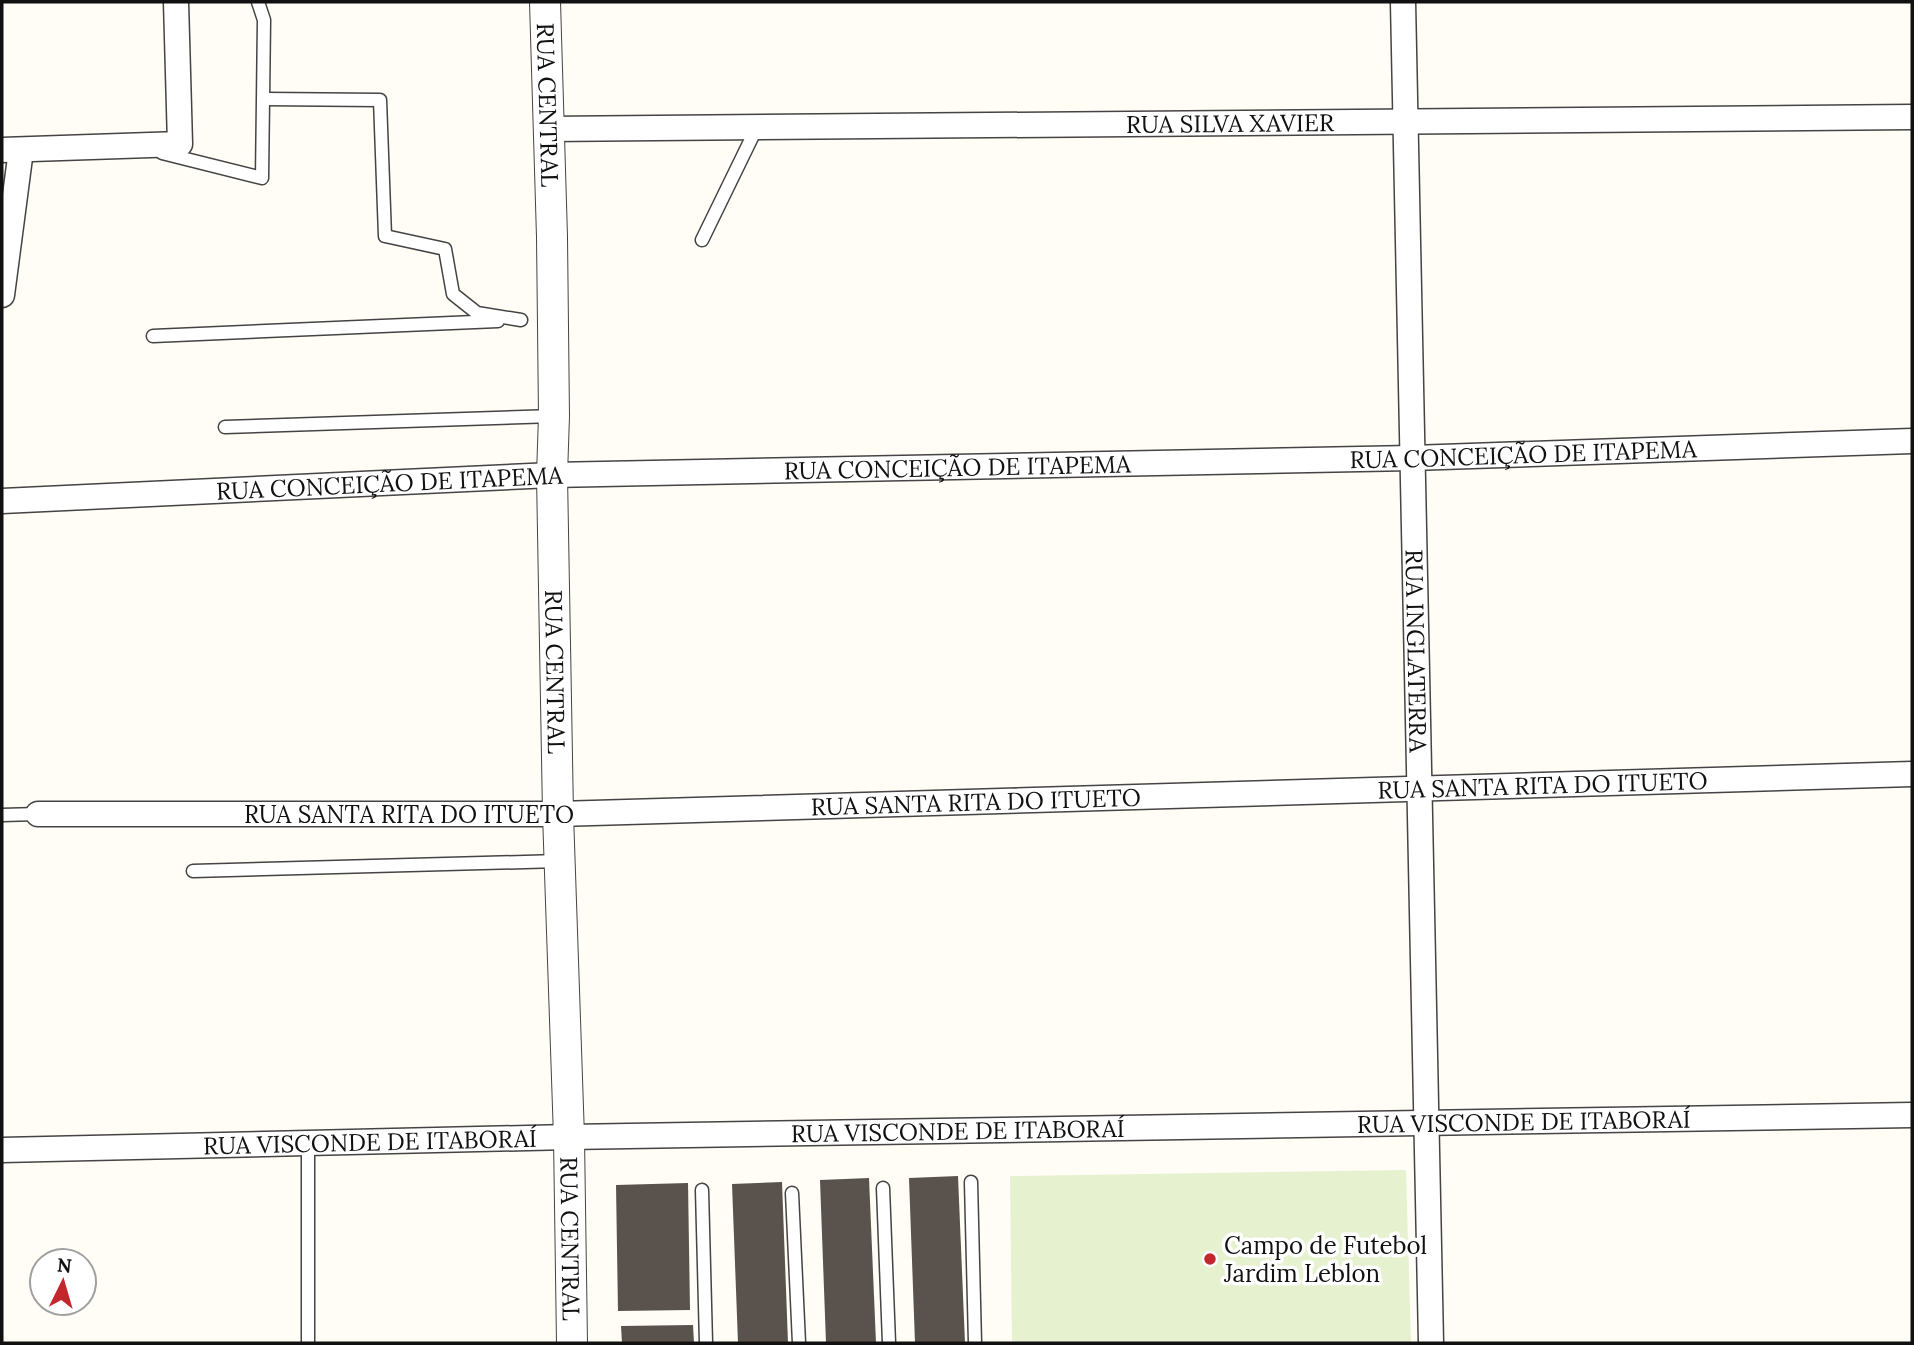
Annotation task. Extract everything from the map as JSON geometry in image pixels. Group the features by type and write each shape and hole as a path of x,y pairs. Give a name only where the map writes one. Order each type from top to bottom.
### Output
{"street":[{"path":"2,295 12,150 180,144 176,2"},
{"name":"RUA CENTRAL","path":"545,2 548,129 537,324 554,416 552,475 558,814 569,1137 572,1343"},
{"name":"RUA INGLATERRA","path":"1403,2 1431,1343"},
{"name":"RUA SILVA XAVIER","path":"548,129 1912,117"},
{"name":"RUA CONCEIÇÃO DE ITAPEMA","path":"2,501 552,475 1412,458 1912,441"},
{"name":"RUA SANTA RITA DO ITUETO","path":"38,814 558,814 1912,775"},
{"name":"RUA VISCONDE DE ITABORAÍ","path":"2,1150 569,1137 1912,1115"}],"lane":[{"path":"132,145 262,177 264,20 258,2"},
{"path":"264,99 380,100 385,236 445,249 453,295 477,313 537,324"},
{"path":"702,240 757,126"},
{"path":"153,336 537,324"},
{"path":"225,427 554,416"},
{"path":"2,816 38,814"},
{"path":"193,871 559,861"},
{"path":"307,1143 308,1343"},
{"path":"971,1182 975,1343"},
{"path":"883,1188 889,1343"},
{"path":"702,1190 706,1343"},
{"path":"792,1193 799,1343"}],"green space":[{"name":"Campo de Futebol Jardim Leblon","path":"1406,1170 1411,1343 1012,1343 1010,1176"}],"building":[{"path":"958,1176 965,1343 915,1343 909,1178"},
{"path":"869,1178 876,1343 826,1343 820,1180"},
{"path":"782,1182 788,1343 738,1343 732,1184"},
{"path":"688,1183 690,1310 618,1311 616,1185"},
{"path":"693,1325 694,1343 622,1343 621,1326"}],"place":[{"name":"Campo de Futebol Jardim Leblon","path":"1210,1259"}]}
